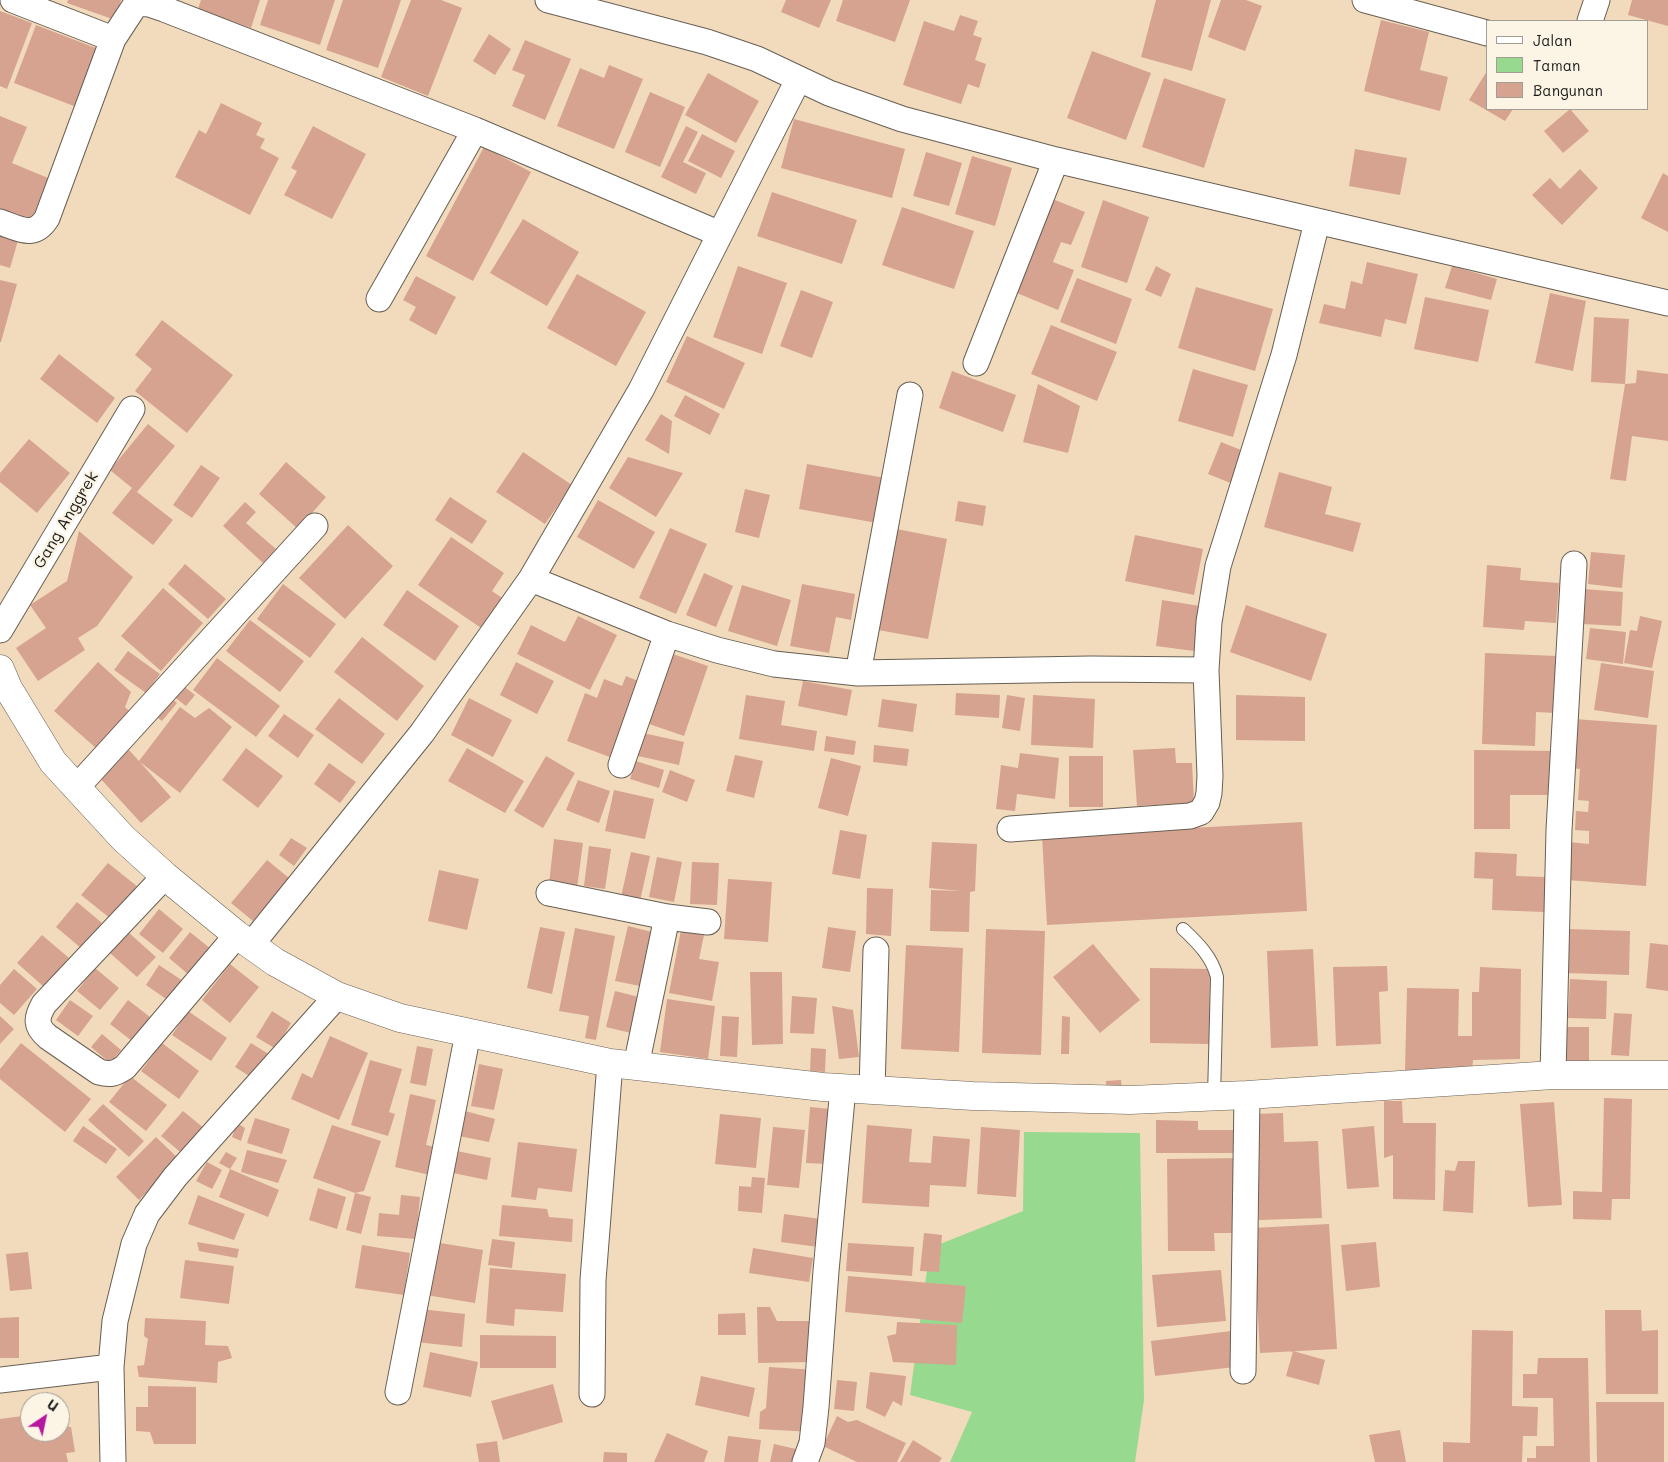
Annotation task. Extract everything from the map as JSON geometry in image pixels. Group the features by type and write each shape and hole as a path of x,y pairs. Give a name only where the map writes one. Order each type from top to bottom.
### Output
{"street":[{"path":"13,0 112,39"},
{"path":"548,0 707,42 757,59 829,93 902,119 1056,160 1668,303"},
{"path":"1365,0 1486,33"},
{"path":"1590,20 1597,0"},
{"path":"0,222 26,231 36,230 42,226 47,218 112,39 134,7 140,3 149,4 475,130 720,234"},
{"path":"165,876 44,1004 39,1013 38,1023 41,1031 98,1072 116,1074 124,1067 244,940 422,734 530,578 640,390 798,80"},
{"path":"379,299 475,130"},
{"path":"976,363 1056,160"},
{"path":"1010,829 1190,816 1201,812 1207,802 1210,776 1206,670 1209,622 1218,566 1284,355 1317,222"},
{"path":"858,673 910,395"},
{"name":"Gang Anggrek","path":"0,630 132,409"},
{"path":"76,788 315,526"},
{"path":"1552,1075 1559,830 1574,564"},
{"path":"530,578 667,634 717,650 774,664 858,673 1090,669 1206,670"},
{"path":"620,765 667,634"},
{"path":"0,669 8,688 53,762 123,838 165,876 244,940 275,962 337,996 400,1018 623,1065 843,1088 1052,1099 1130,1100 1214,1097 1552,1075 1668,1075"},
{"path":"550,893 667,917 708,922"},
{"path":"592,1394 593,1280 623,1065 667,917"},
{"path":"872,1090 876,950"},
{"path":"113,1462 111,1367 115,1321 134,1244 147,1214 174,1177 337,996"},
{"path":"398,1392 468,1033"},
{"path":"805,1462 812,1443 816,1406 843,1088"},
{"path":"1243,1371 1247,1095"},
{"path":"0,1380 111,1367"}],"lane":[{"path":"1183,929 1210,959 1217,977 1214,1097"}],"green space":[{"path":"1024,1132 1140,1133 1144,1400 1135,1462 950,1462 972,1412 910,1395 930,1248 1023,1211"}],"building":[{"path":"68,0 121,0 115,20 67,3"},
{"path":"201,0 260,0 251,28 198,9"},
{"path":"268,0 335,0 320,45 260,25"},
{"path":"343,0 401,0 378,68 326,50"},
{"path":"411,0 441,0 462,8 428,96 381,77"},
{"path":"786,0 831,0 819,28 781,12"},
{"path":"843,0 910,0 895,42 836,21"},
{"path":"1156,0 1211,0 1192,71 1141,57"},
{"path":"1221,0 1246,0 1262,6 1245,51 1208,37"},
{"path":"1632,0 1668,0 1668,26 1628,15"},
{"path":"0,11 32,23 7,89 0,86"},
{"path":"960,15 978,21 973,35 982,38 975,60 986,64 979,88 968,84 961,104 903,85 924,21 954,31"},
{"path":"1381,20 1429,32 1420,70 1448,77 1440,111 1364,91"},
{"path":"36,25 101,50 79,108 14,83"},
{"path":"489,34 511,49 495,75 473,61"},
{"path":"525,40 571,59 545,120 512,106 525,75 512,70"},
{"path":"1092,51 1151,73 1126,140 1067,118"},
{"path":"609,65 643,79 614,149 557,126 580,68 604,78"},
{"path":"708,73 759,101 736,143 685,115"},
{"path":"1486,73 1486,110 1469,100"},
{"path":"1164,78 1226,99 1204,168 1142,147"},
{"path":"650,92 685,107 660,167 625,152"},
{"path":"221,103 262,123 256,135 265,139 260,148 279,158 250,215 175,177 199,130 206,134"},
{"path":"1486,110 1512,110 1505,121"},
{"path":"1571,110 1589,131 1563,153 1544,131"},
{"path":"0,116 27,127 12,163 48,178 28,230 0,219"},
{"path":"794,119 905,149 892,198 781,168"},
{"path":"313,126 366,154 332,219 284,195 297,171 291,168"},
{"path":"686,126 698,132 683,162 706,173 696,194 661,177"},
{"path":"702,134 735,151 721,178 688,161"},
{"path":"484,147 531,172 473,281 426,256"},
{"path":"1355,149 1407,158 1400,195 1349,186"},
{"path":"926,152 962,163 949,206 913,196"},
{"path":"972,156 1012,168 995,226 955,214"},
{"path":"1580,169 1598,188 1562,225 1532,195 1550,178 1560,189"},
{"path":"1663,173 1668,176 1668,232 1641,218"},
{"path":"772,192 857,220 842,264 757,236"},
{"path":"1050,198 1085,212 1071,245 1061,242 1053,262 1074,270 1058,310 1012,291"},
{"path":"1103,200 1149,217 1127,283 1081,267"},
{"path":"902,207 974,231 954,289 882,265"},
{"path":"523,219 579,252 547,306 490,273"},
{"path":"0,231 19,237 10,268 0,265"},
{"path":"1367,262 1418,274 1406,324 1385,319 1381,337 1319,323 1324,304 1345,309 1351,281 1362,284"},
{"path":"738,266 787,283 762,354 713,337"},
{"path":"1156,266 1171,274 1161,297 1145,290"},
{"path":"1452,266 1497,279 1491,300 1445,288"},
{"path":"577,274 646,312 616,366 547,328"},
{"path":"416,276 456,297 436,335 409,320 416,307 403,300"},
{"path":"1077,278 1132,299 1116,344 1060,322"},
{"path":"0,280 17,284 1,342 0,342"},
{"path":"1196,287 1273,309 1255,371 1178,348"},
{"path":"801,290 833,302 812,358 780,346"},
{"path":"1550,293 1586,301 1573,371 1535,363"},
{"path":"1425,297 1489,310 1478,362 1414,349"},
{"path":"1594,317 1629,319 1625,384 1591,382"},
{"path":"162,320 233,375 187,433 135,391 152,369 135,355"},
{"path":"1051,325 1117,352 1097,401 1031,374"},
{"path":"687,336 745,363 724,409 666,382"},
{"path":"59,354 115,398 97,423 40,379"},
{"path":"1193,369 1248,385 1233,437 1178,421"},
{"path":"1637,370 1668,374 1668,441 1632,436 1626,481 1610,479 1625,384 1636,383"},
{"path":"952,371 1016,395 1003,432 939,408"},
{"path":"1038,384 1080,406 1068,453 1023,442"},
{"path":"685,395 720,414 710,435 674,416"},
{"path":"661,414 672,421 669,454 645,440"},
{"path":"148,424 175,446 137,492 173,520 153,545 112,513 132,488 110,470"},
{"path":"29,439 70,473 37,513 0,482 0,473"},
{"path":"1221,442 1246,452 1233,484 1208,474"},
{"path":"523,452 572,485 545,524 496,492"},
{"path":"628,457 683,473 656,517 609,488"},
{"path":"286,462 326,497 298,529 259,494"},
{"path":"807,464 885,478 877,523 799,509"},
{"path":"201,465 220,478 192,518 173,505"},
{"path":"1279,472 1332,487 1325,514 1361,523 1353,552 1264,527"},
{"path":"745,489 770,495 759,538 735,532"},
{"path":"450,497 487,521 472,544 435,520"},
{"path":"598,500 655,532 634,569 577,537"},
{"path":"958,501 986,506 983,526 955,521"},
{"path":"245,502 256,512 246,523 276,549 263,563 223,526"},
{"path":"348,525 393,566 345,619 299,578"},
{"path":"670,528 707,544 676,614 639,598"},
{"path":"897,529 947,539 928,639 878,630"},
{"path":"79,531 133,577 97,626 78,638 85,650 38,681 16,648 46,628 30,605 67,581"},
{"path":"1135,535 1203,549 1194,595 1125,581"},
{"path":"451,537 504,573 492,591 508,602 487,632 418,585"},
{"path":"1591,552 1625,555 1622,588 1588,584"},
{"path":"185,564 226,599 208,619 168,584"},
{"path":"1487,565 1521,568 1520,580 1559,583 1556,623 1525,621 1524,630 1483,627"},
{"path":"704,573 733,586 716,627 686,615"},
{"path":"283,584 336,624 310,658 257,619"},
{"path":"802,584 855,594 851,620 836,617 829,653 790,646"},
{"path":"742,585 791,600 777,646 728,631"},
{"path":"163,588 203,623 161,671 121,636"},
{"path":"1584,589 1623,592 1621,626 1582,624"},
{"path":"407,590 459,626 435,661 383,625"},
{"path":"1162,600 1200,606 1194,651 1156,646"},
{"path":"1246,605 1327,634 1311,681 1230,652"},
{"path":"578,616 617,635 590,690 517,654 531,625 565,642"},
{"path":"1640,616 1662,621 1652,668 1624,663 1630,630 1637,631"},
{"path":"250,620 304,661 280,692 226,651"},
{"path":"1590,628 1626,632 1623,664 1586,659"},
{"path":"362,637 424,686 397,721 334,672"},
{"path":"128,651 160,674 146,693 114,670"},
{"path":"1485,653 1557,656 1556,713 1536,712 1535,746 1482,744"},
{"path":"673,654 708,666 684,736 649,724"},
{"path":"217,658 280,706 256,737 193,690"},
{"path":"98,662 131,692 125,707 137,718 97,749 54,711"},
{"path":"516,662 554,681 537,714 500,695"},
{"path":"1601,663 1654,671 1648,718 1594,710"},
{"path":"626,676 643,683 615,759 567,741 585,693 597,698 604,679 622,686"},
{"path":"803,681 852,690 847,716 798,706"},
{"path":"182,685 195,695 186,706 173,696"},
{"path":"956,693 1000,695 999,718 955,715"},
{"path":"167,694 177,703 162,721 151,713"},
{"path":"746,695 785,701 781,725 817,731 814,751 739,739"},
{"path":"1007,695 1025,698 1020,731 1002,728"},
{"path":"1033,695 1095,699 1093,748 1031,745"},
{"path":"1236,695 1305,697 1305,741 1236,740"},
{"path":"339,698 385,734 362,764 315,729"},
{"path":"469,698 512,720 493,757 451,735"},
{"path":"882,699 917,704 913,732 878,727"},
{"path":"180,707 195,718 209,708 232,727 180,793 140,762 171,797 141,823 99,777 129,750 139,761"},
{"path":"284,714 314,735 298,758 268,736"},
{"path":"1574,719 1657,725 1646,886 1567,880 1569,842 1589,844 1589,831 1575,830 1576,811 1588,812 1589,801 1578,800 1580,769 1571,768"},
{"path":"643,733 684,742 679,765 638,756"},
{"path":"826,736 856,741 854,755 824,751"},
{"path":"874,745 909,749 907,766 873,762"},
{"path":"246,748 283,776 258,808 222,780"},
{"path":"467,748 524,781 505,813 448,781"},
{"path":"1175,748 1176,763 1192,763 1194,803 1137,806 1133,750"},
{"path":"1474,750 1556,751 1556,795 1510,795 1510,829 1474,829"},
{"path":"1020,753 1059,758 1055,799 1017,794 1015,811 996,809 1001,765 1018,768"},
{"path":"735,755 763,761 754,798 726,791"},
{"path":"546,756 575,773 543,828 514,811"},
{"path":"1069,756 1103,756 1103,807 1069,807"},
{"path":"831,758 861,766 848,816 818,808"},
{"path":"636,761 664,770 659,788 630,779"},
{"path":"329,763 356,782 340,803 314,784"},
{"path":"670,770 695,780 687,802 662,792"},
{"path":"578,780 610,791 599,823 566,810"},
{"path":"614,790 654,799 645,839 605,831"},
{"path":"1302,822 1307,911 1047,925 1042,836"},
{"path":"840,830 867,835 860,879 832,874"},
{"path":"291,838 307,848 294,866 279,855"},
{"path":"554,839 583,843 577,888 549,884"},
{"path":"932,842 977,844 975,891 970,892 969,932 930,931 931,890 961,891 929,888"},
{"path":"589,846 611,849 605,889 584,886"},
{"path":"631,852 650,856 640,901 621,897"},
{"path":"1475,852 1517,854 1516,876 1546,877 1544,912 1492,910 1493,879 1474,878"},
{"path":"657,857 682,862 674,902 649,897"},
{"path":"267,860 289,878 253,921 231,903"},
{"path":"692,862 719,863 717,905 690,904"},
{"path":"108,863 138,887 111,919 81,895"},
{"path":"439,870 479,879 467,930 428,921"},
{"path":"728,879 772,882 768,942 724,939"},
{"path":"867,888 893,889 891,936 866,934"},
{"path":"77,902 102,923 81,948 56,927"},
{"path":"159,909 183,929 163,953 139,934"},
{"path":"628,926 652,932 640,986 615,981"},
{"path":"540,927 565,932 552,994 527,988"},
{"path":"828,927 856,931 850,972 822,968"},
{"path":"575,928 615,936 596,1040 585,1038 589,1016 559,1011"},
{"path":"986,929 1045,931 1041,1055 982,1053"},
{"path":"1568,929 1630,931 1629,975 1566,973"},
{"path":"681,930 704,935 699,959 719,962 712,1001 669,993"},
{"path":"128,932 156,957 137,977 110,953"},
{"path":"190,932 211,949 189,975 169,958"},
{"path":"42,935 69,958 44,987 17,963"},
{"path":"1650,943 1668,945 1668,991 1646,988"},
{"path":"1093,944 1140,1000 1100,1033 1053,977"},
{"path":"906,945 963,948 959,1052 901,1049"},
{"path":"1313,949 1318,1046 1271,1048 1267,951"},
{"path":"230,964 259,987 230,1023 202,1000"},
{"path":"159,965 183,981 169,1001 146,985"},
{"path":"1387,966 1388,991 1379,992 1381,1044 1336,1046 1333,967"},
{"path":"1480,967 1521,969 1520,1059 1473,1060 1472,1071 1405,1070 1407,988 1459,989 1458,1036 1472,1036 1472,992 1479,992"},
{"path":"95,968 119,988 100,1010 77,991"},
{"path":"1150,968 1210,969 1209,1044 1150,1043"},
{"path":"14,969 37,989 14,1015 0,1003 0,985"},
{"path":"750,972 782,972 783,1044 752,1045"},
{"path":"1570,979 1607,981 1606,1019 1568,1018"},
{"path":"615,991 639,997 631,1033 606,1027"},
{"path":"792,996 817,998 814,1034 790,1033"},
{"path":"667,999 715,1006 708,1059 660,1052"},
{"path":"70,1000 93,1016 78,1036 56,1020"},
{"path":"128,1000 150,1017 132,1041 110,1024"},
{"path":"832,1006 853,1010 859,1057 839,1059"},
{"path":"188,1011 227,1038 211,1061 172,1035"},
{"path":"272,1011 291,1023 276,1049 256,1037"},
{"path":"1614,1013 1632,1014 1629,1056 1611,1055"},
{"path":"0,1016 14,1029 0,1044"},
{"path":"722,1016 739,1017 737,1057 720,1056"},
{"path":"1062,1016 1070,1017 1069,1054 1061,1054"},
{"path":"1563,1027 1589,1027 1589,1062 1563,1062"},
{"path":"102,1034 121,1050 110,1063 91,1047"},
{"path":"330,1036 368,1053 339,1120 291,1099 302,1073 312,1078"},
{"path":"21,1043 91,1099 65,1132 0,1079 0,1069"},
{"path":"162,1043 199,1071 179,1099 141,1071"},
{"path":"251,1043 270,1055 254,1079 235,1067"},
{"path":"417,1046 433,1049 426,1086 410,1083"},
{"path":"811,1048 826,1049 825,1072 810,1071"},
{"path":"370,1060 402,1069 389,1112 395,1114 388,1136 351,1125"},
{"path":"479,1064 503,1069 494,1110 471,1106"},
{"path":"130,1076 167,1105 146,1131 109,1102"},
{"path":"1121,1080 1122,1091 1107,1092 1106,1081"},
{"path":"410,1094 436,1100 426,1145 440,1148 434,1176 395,1167"},
{"path":"1604,1098 1632,1099 1630,1199 1612,1199 1611,1220 1573,1219 1573,1191 1602,1192"},
{"path":"1384,1101 1402,1101 1403,1123 1436,1123 1435,1200 1393,1199 1393,1155 1384,1158"},
{"path":"1554,1102 1562,1205 1528,1207 1520,1104"},
{"path":"103,1104 144,1141 129,1157 88,1120"},
{"path":"810,1107 831,1109 826,1164 806,1163"},
{"path":"183,1111 205,1129 184,1155 161,1136"},
{"path":"465,1111 495,1119 489,1142 459,1136"},
{"path":"1283,1113 1284,1142 1318,1141 1322,1218 1259,1220 1255,1114"},
{"path":"720,1114 761,1118 756,1168 715,1164"},
{"path":"255,1118 290,1129 282,1154 247,1143"},
{"path":"1156,1120 1198,1121 1198,1130 1241,1130 1240,1153 1156,1153"},
{"path":"237,1123 245,1128 241,1141 232,1137"},
{"path":"332,1125 381,1141 364,1191 355,1193 313,1178"},
{"path":"867,1125 912,1129 909,1162 931,1163 933,1136 970,1139 966,1187 930,1185 929,1207 862,1203"},
{"path":"83,1126 117,1149 106,1164 73,1141"},
{"path":"1374,1126 1379,1187 1347,1189 1342,1129"},
{"path":"773,1127 805,1130 799,1188 767,1185"},
{"path":"981,1127 1020,1130 1016,1197 977,1194"},
{"path":"156,1137 179,1159 139,1200 116,1177"},
{"path":"518,1142 577,1149 572,1192 538,1188 536,1200 511,1197"},
{"path":"247,1150 287,1160 278,1183 241,1172"},
{"path":"457,1151 491,1158 487,1180 453,1173"},
{"path":"226,1152 237,1158 230,1169 219,1163"},
{"path":"1242,1158 1243,1233 1214,1233 1215,1251 1168,1251 1167,1159"},
{"path":"1458,1161 1475,1161 1473,1213 1443,1211 1445,1170 1455,1171"},
{"path":"207,1162 222,1170 212,1189 196,1181"},
{"path":"230,1169 279,1190 268,1217 219,1197"},
{"path":"752,1177 765,1178 762,1213 738,1211 739,1186 751,1187"},
{"path":"318,1188 346,1197 337,1229 309,1220"},
{"path":"355,1193 371,1197 361,1234 346,1230"},
{"path":"198,1195 245,1214 234,1240 188,1224"},
{"path":"401,1195 420,1197 416,1239 377,1236 379,1213 399,1215"},
{"path":"502,1205 547,1209 549,1217 573,1219 572,1242 499,1236"},
{"path":"784,1214 821,1219 818,1247 781,1242"},
{"path":"1329,1224 1337,1349 1260,1353 1253,1228"},
{"path":"924,1233 942,1235 939,1272 920,1271"},
{"path":"492,1239 515,1242 512,1268 488,1265"},
{"path":"197,1242 239,1249 237,1258 199,1251"},
{"path":"434,1242 483,1250 475,1303 426,1295"},
{"path":"1376,1242 1380,1287 1346,1291 1341,1245"},
{"path":"848,1243 914,1247 912,1276 846,1271"},
{"path":"362,1245 410,1253 404,1295 355,1288"},
{"path":"753,1248 813,1258 809,1282 749,1273"},
{"path":"28,1252 32,1289 10,1291 6,1254"},
{"path":"185,1260 234,1266 229,1304 180,1298"},
{"path":"490,1268 566,1274 563,1312 515,1309 514,1326 486,1323"},
{"path":"1221,1270 1226,1321 1157,1327 1152,1275"},
{"path":"848,1276 966,1286 962,1323 845,1312"},
{"path":"757,1307 770,1307 777,1321 810,1321 811,1362 758,1363"},
{"path":"420,1309 465,1314 462,1347 416,1342"},
{"path":"1605,1310 1641,1310 1642,1331 1658,1330 1658,1394 1606,1394"},
{"path":"745,1313 746,1335 718,1335 718,1314"},
{"path":"19,1317 19,1358 0,1358 0,1318"},
{"path":"145,1318 206,1321 205,1345 228,1346 232,1358 218,1362 217,1383 139,1377 137,1366 144,1365 148,1339 144,1336"},
{"path":"897,1322 957,1325 956,1365 893,1362 887,1336 896,1334"},
{"path":"1472,1330 1513,1331 1512,1406 1538,1407 1537,1436 1523,1436 1522,1462 1443,1462 1443,1442 1470,1443"},
{"path":"1231,1331 1235,1367 1155,1376 1151,1341"},
{"path":"480,1335 556,1336 556,1368 480,1368"},
{"path":"1293,1351 1325,1360 1319,1385 1286,1376"},
{"path":"430,1352 478,1362 471,1397 423,1387"},
{"path":"1538,1358 1588,1358 1590,1462 1527,1462 1527,1458 1536,1458 1536,1446 1554,1446 1553,1398 1523,1398 1523,1374 1537,1374"},
{"path":"769,1367 816,1370 812,1432 759,1429 760,1412 766,1408"},
{"path":"870,1372 906,1376 902,1406 893,1401 885,1417 866,1408"},
{"path":"701,1376 755,1388 749,1417 695,1405"},
{"path":"837,1380 857,1382 854,1411 834,1409"},
{"path":"553,1384 563,1422 503,1440 491,1401"},
{"path":"148,1386 196,1387 196,1444 154,1444 150,1432 136,1431 136,1407 148,1407"},
{"path":"1596,1402 1664,1402 1664,1462 1597,1462"},
{"path":"20,1416 20,1442 70,1442 71,1427 75,1452 66,1453 68,1462 0,1462 0,1419"},
{"path":"837,1416 848,1422 857,1420 906,1443 897,1462 857,1462 823,1446"},
{"path":"1400,1430 1406,1462 1375,1462 1369,1435"},
{"path":"667,1433 708,1451 704,1462 654,1462"},
{"path":"728,1436 761,1440 758,1462 724,1462"},
{"path":"913,1440 942,1458 939,1462 900,1462"},
{"path":"497,1441 500,1462 479,1462 476,1444"},
{"path":"774,1444 796,1449 793,1462 770,1462"},
{"path":"604,1452 627,1453 627,1462 603,1462"}]}
